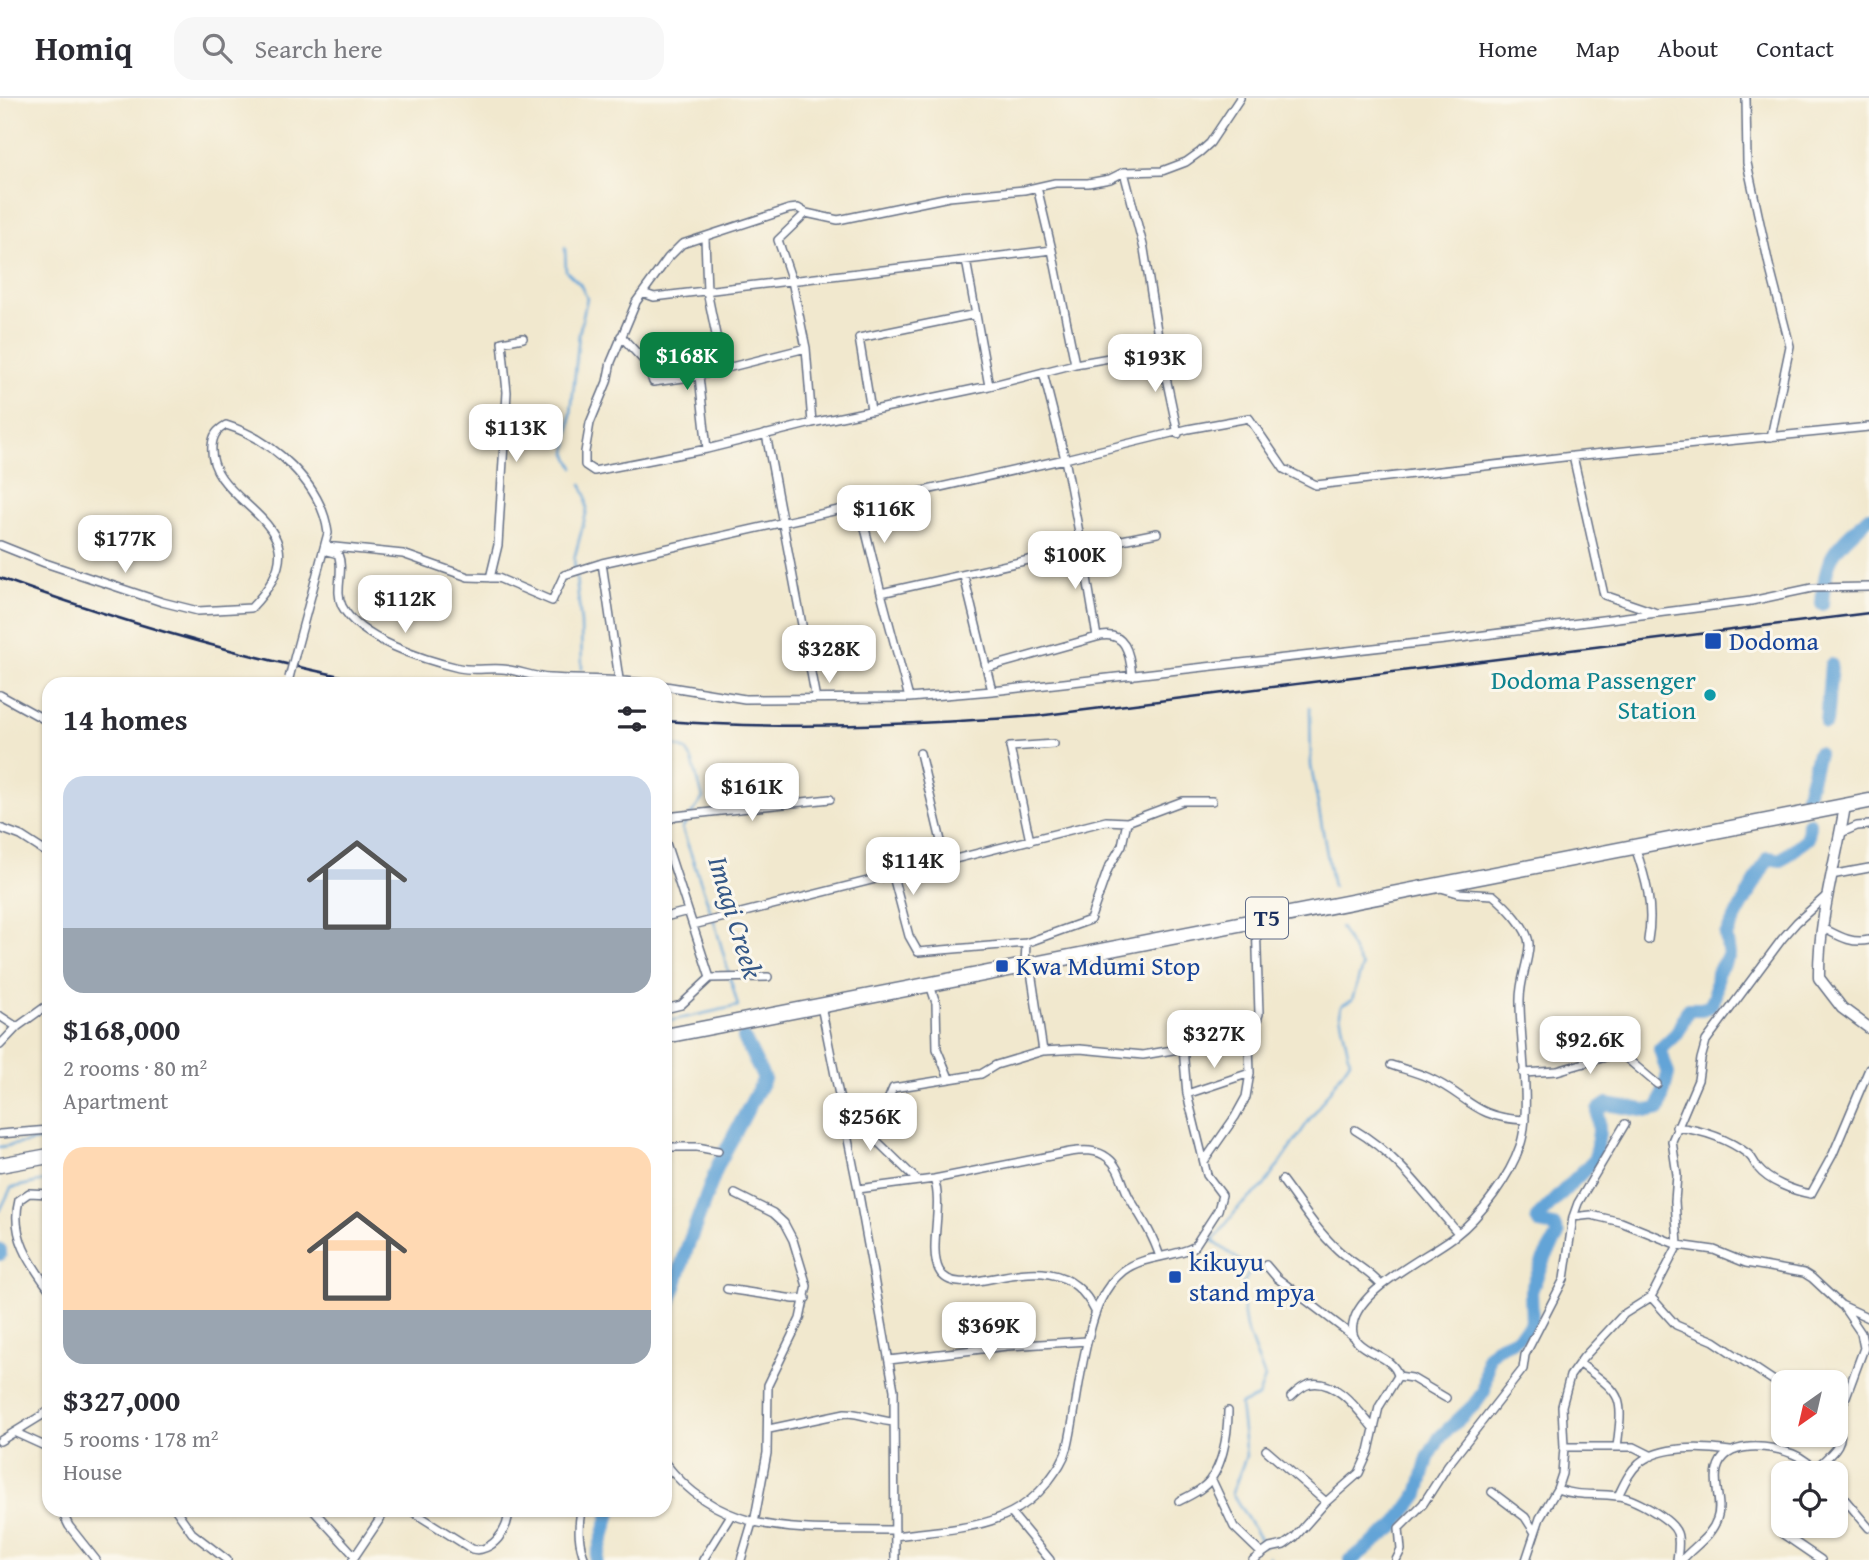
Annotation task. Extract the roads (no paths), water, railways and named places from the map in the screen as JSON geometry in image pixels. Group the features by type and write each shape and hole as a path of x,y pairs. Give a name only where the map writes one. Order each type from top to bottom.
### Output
{"highway":[{"name":"T5","path":"672,1034 1869,801"},
{"path":"0,1165 42,1157"}],"street":[{"path":"1160,349 1075,364 707,449 594,471 585,465 590,423 603,395 621,336 636,302 678,247 789,209 798,208 806,213 838,220 948,197 1055,183 1088,183 1110,179 1124,172 1161,171 1186,162 1210,143 1240,98"},
{"path":"1746,98 1747,163 1790,346 1771,437"},
{"path":"1124,172 1144,249 1160,349 1178,433"},
{"path":"1037,187 1075,364"},
{"path":"806,213 778,240 792,281 806,348 812,423"},
{"path":"705,238 707,291 723,369"},
{"path":"643,293 654,297 1052,250"},
{"path":"966,260 989,386"},
{"path":"871,410 859,338 976,314"},
{"path":"621,336 647,364 653,382 699,376 806,348"},
{"path":"490,578 498,545 506,406 502,342 523,338"},
{"path":"1043,372 1065,459 1097,637"},
{"path":"699,376 707,449"},
{"path":"324,549 403,554 468,577 498,578 552,601 564,575 602,563 1188,429 1249,418 1284,469 1317,485 1869,427"},
{"path":"0,545 45,564 162,602 198,611 251,608 274,580 280,558 276,540 263,519 218,474 211,455 212,440 218,430 226,425 242,430 267,445 304,477 326,516 328,533 289,677"},
{"path":"766,434 816,699"},
{"path":"1573,456 1604,595 1658,613"},
{"path":"859,504 909,698"},
{"path":"881,593 1157,533"},
{"path":"324,549 338,554 341,563 338,588 341,604 354,623 419,656 461,668 503,669 541,677"},
{"path":"602,563 620,677"},
{"path":"964,576 992,691"},
{"path":"672,687 746,699 909,698 1132,676 1658,613 1751,601 1812,589 1869,587"},
{"path":"986,668 1097,637 1112,636 1122,640 1130,654 1132,676"},
{"path":"0,695 42,718"},
{"path":"1030,841 1010,747 1054,744"},
{"path":"920,752 946,862"},
{"path":"672,818 830,799"},
{"path":"693,925 1106,821 1127,822 1182,802 1212,800"},
{"path":"1845,806 1827,896 1819,978 1842,1008 1869,1028"},
{"path":"893,876 909,936 918,952 1026,943 1090,920 1108,869 1122,845 1127,822"},
{"path":"1841,833 1857,826 1869,825"},
{"path":"0,828 21,836 42,850"},
{"path":"1635,846 1648,886 1651,907 1647,940"},
{"path":"672,862 710,978"},
{"path":"1831,875 1869,868"},
{"path":"1353,1336 1352,1325 1356,1315 1381,1285 1458,1233 1483,1208 1510,1167 1520,1146 1525,1120 1520,989 1529,946 1528,936 1514,916 1493,895 1458,893 1434,885"},
{"path":"1536,1560 1526,1557 1534,1531 1543,1511 1558,1489 1562,1474 1563,1401 1570,1376 1624,1314 1651,1297 1678,1245 1675,1201 1677,1175 1672,1148 1676,1127 1698,1080 1703,1048 1711,1033 1782,939 1827,896"},
{"path":"672,915 688,911"},
{"path":"1205,1160 1246,1097 1251,1037 1259,1014 1256,920"},
{"path":"1823,928 1847,940 1869,940"},
{"path":"1026,943 1043,1051"},
{"path":"672,1007 681,1005 710,978 768,977"},
{"path":"930,984 936,1003 937,1049 949,1078"},
{"path":"821,1005 894,1390 895,1560"},
{"path":"0,1045 16,1027 42,1009"},
{"path":"0,1016 16,1027"},
{"path":"858,1121 873,1116 885,1107 893,1088 981,1074 996,1065 1043,1051 1080,1049 1143,1055 1251,1037"},
{"path":"672,1471 692,1493 731,1515 774,1528 895,1533 971,1525 1012,1514 1043,1488 1064,1458 1087,1340 1095,1311 1106,1290 1125,1269 1194,1247 1222,1202 1221,1191 1207,1175 1187,1094 1183,1048"},
{"path":"1523,1073 1558,1071 1616,1054 1625,1057 1657,1084"},
{"path":"1391,1065 1426,1077 1485,1113 1504,1119 1525,1120"},
{"path":"1676,1127 1696,1130 1722,1140 1749,1155 1758,1168 1772,1179 1799,1192 1811,1194 1833,1154 1869,1069"},
{"path":"1187,1094 1250,1073"},
{"path":"841,1106 918,1181"},
{"path":"1396,1560 1401,1550 1399,1528 1423,1504 1448,1465 1523,1369 1525,1355 1564,1279 1573,1217 1589,1183 1625,1124"},
{"path":"1355,1130 1376,1142 1402,1165 1458,1233"},
{"path":"0,1134 42,1131"},
{"path":"672,1147 697,1147 718,1151"},
{"path":"858,1189 934,1179 1084,1150 1098,1153 1115,1165 1128,1194 1154,1238 1160,1257"},
{"path":"934,1179 939,1196 937,1268 950,1282 965,1283 1011,1274 1056,1275 1082,1289 1095,1311"},
{"path":"1282,1180 1333,1245 1364,1268 1381,1285"},
{"path":"42,1194 29,1193 19,1200 17,1206 18,1236 25,1253 42,1278"},
{"path":"735,1194 773,1213 784,1223 802,1262 807,1286 800,1319 768,1385 767,1453 753,1523 741,1560"},
{"path":"1573,1217 1591,1215 1621,1222 1678,1245 1714,1250 1746,1263 1804,1273 1841,1305 1861,1333 1864,1349 1848,1391"},
{"path":"1266,1265 1277,1278 1353,1336 1361,1346 1392,1364 1398,1376"},
{"path":"727,1289 806,1298"},
{"path":"1651,1297 1676,1325 1714,1341 1771,1379"},
{"path":"1841,1305 1869,1318 1861,1333"},
{"path":"889,1360 1087,1340"},
{"path":"1579,1363 1618,1396 1621,1404 1617,1447"},
{"path":"1398,1376 1412,1378 1446,1398"},
{"path":"1253,1560 1295,1537 1326,1502 1362,1468 1369,1451 1379,1408 1398,1376"},
{"path":"1290,1397 1309,1384 1337,1390 1373,1427"},
{"path":"1179,1501 1205,1486 1211,1478 1227,1441 1228,1411"},
{"path":"769,1429 845,1413 857,1413 880,1422 894,1422"},
{"path":"0,1441 42,1416"},
{"path":"16,1433 42,1445"},
{"path":"1564,1447 1639,1448 1652,1456"},
{"path":"1618,1496 1632,1471 1640,1462 1652,1456 1689,1447 1730,1451"},
{"path":"1825,1461 1837,1447"},
{"path":"1679,1560 1705,1538 1717,1521 1717,1471 1730,1451 1738,1448 1782,1451 1805,1461"},
{"path":"1266,1450 1326,1502"},
{"path":"1211,1478 1234,1527 1262,1554"},
{"path":"1558,1489 1573,1495 1618,1496 1638,1503 1671,1523 1679,1538 1679,1560"},
{"path":"1492,1492 1525,1517 1534,1531"},
{"path":"1848,1503 1869,1528"},
{"path":"1012,1514 1046,1559"},
{"path":"703,1560 731,1515"},
{"path":"64,1517 96,1560"},
{"path":"181,1517 192,1533 227,1560"},
{"path":"319,1517 354,1558 381,1517"},
{"path":"421,1517 472,1549 480,1551 500,1535 509,1517"},
{"path":"580,1517 580,1546 585,1560"},
{"path":"1789,1538 1821,1560"}],"waterway":[{"name":"Imagi Creek","path":"565,248 566,271 580,284 587,298 579,334 567,453 574,468"},
{"name":"Imagi Creek","path":"581,484 586,495 587,510 574,559 581,623 582,669"},
{"path":"1822,604 1826,574 1833,554 1869,517"},
{"path":"1826,723 1831,665"},
{"path":"1310,708 1311,766 1333,887"},
{"name":"Imagi Creek","path":"672,745 686,750 692,760 703,798 682,828 715,924 738,1006 672,1020"},
{"path":"1807,795 1818,753"},
{"path":"1351,1560 1394,1527 1418,1494 1428,1458 1440,1437 1475,1404 1484,1391 1488,1356 1496,1348 1516,1339 1532,1324 1531,1291 1543,1261 1558,1235 1554,1226 1539,1223 1537,1218 1595,1159 1599,1132 1598,1110 1607,1104 1648,1111 1659,1109 1668,1074 1660,1049 1677,1033 1688,1009 1710,1006 1715,997 1717,973 1729,955 1726,935 1768,858 1781,860 1808,838 1809,823"},
{"path":"1264,1546 1232,1493 1246,1456 1240,1405 1258,1397 1265,1378 1246,1328 1240,1290 1251,1269 1213,1241 1239,1207 1264,1186 1350,1061 1340,1015 1341,1006 1352,1000 1362,967 1340,927"},
{"name":"Imagi Creek","path":"672,1296 718,1165 764,1079 744,1038"},
{"path":"0,1147 42,1140"},
{"path":"0,1211 11,1188 42,1181"},
{"name":"Imagi Creek","path":"596,1560 609,1517"},
{"path":"1269,1556 1271,1560"}],"railway":[{"path":"0,578 93,610 188,638 347,677"},
{"path":"672,721 851,725 1037,716 1869,613"}],"place":[{"name":"Dodoma","path":"1713,641"},
{"name":"Dodoma Passenger Station","path":"1710,695"},
{"name":"Kwa Mdumi Stop","path":"1002,966"},
{"name":"kikuyu stand mpya","path":"1175,1277"}]}
